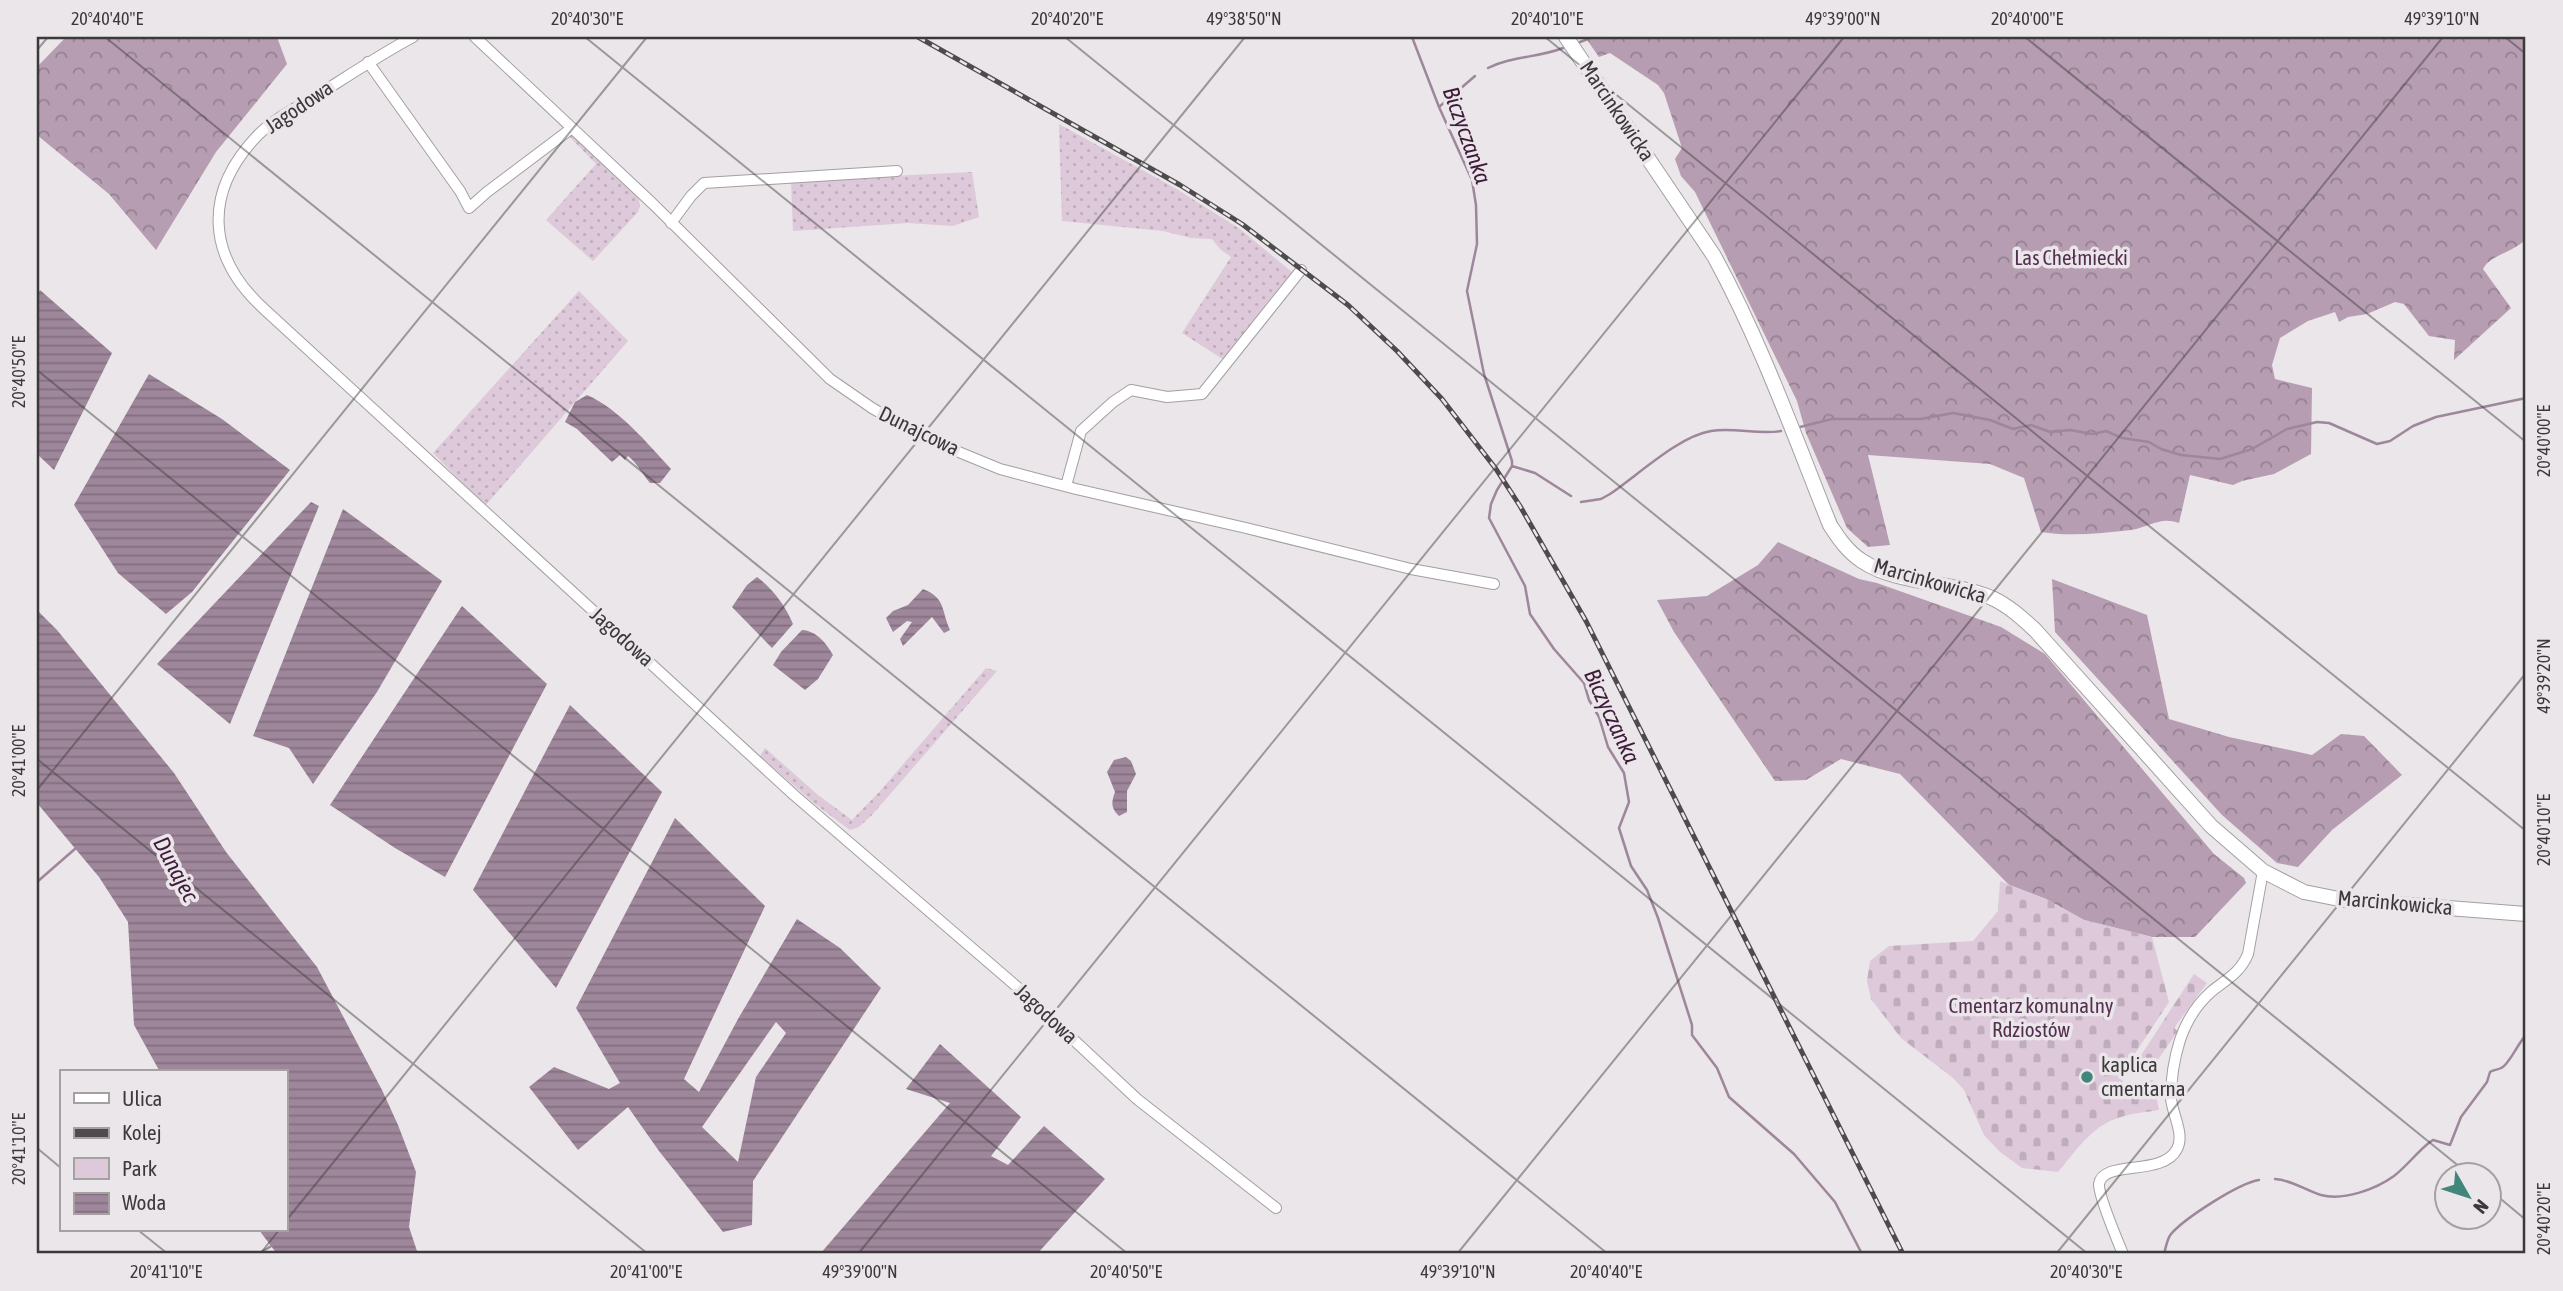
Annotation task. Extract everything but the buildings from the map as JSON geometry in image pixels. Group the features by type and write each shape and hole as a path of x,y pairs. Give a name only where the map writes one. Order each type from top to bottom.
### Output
{"street":[{"name":"Jagodowa","path":"413,37 278,119 259,134 233,168 219,203 222,249 232,274 257,303 794,795 1016,986 1137,1100 1276,1208"},
{"name":"Dunajcowa","path":"475,37 830,379 920,436 1000,469 1410,569 1494,584"},
{"name":"Marcinkowicka","path":"1566,37 1714,256 1759,349 1830,525 1844,546 1862,561 1882,572 1991,598 2012,609 2035,630 2211,826 2263,872 2304,891 2344,900 2526,914"},
{"path":"368,62 460,191 469,208 504,178 572,128"},
{"path":"671,223 704,183 897,171"},
{"path":"1066,486 1081,431 1113,402 1131,390 1167,397 1202,394 1301,270"},
{"path":"2123,1254 2099,1185 2101,1180 2113,1171 2144,1168 2166,1161 2178,1147 2180,1138 2171,1101 2176,1056 2194,1011 2212,991 2244,965 2263,872"}],"green space":[{"path":"66,37 277,37 287,64 216,152 156,250 109,194 37,135 37,67"},
{"name":"Las Chełmiecki","path":"1585,37 2526,37 2526,239 2491,260 2483,269 2511,308 2454,360 2455,340 2429,336 2404,304 2395,302 2339,322 2335,312 2308,321 2280,338 2272,365 2275,379 2312,388 2311,454 2274,474 2233,485 2190,475 2179,523 2160,521 2131,530 2097,533 2041,532 2024,478 1990,464 1868,455 1890,545 1868,547 1847,528 1806,433 1797,401 1695,192 1681,176 1675,159 1682,148 1664,93 1658,85 1610,53 1599,57"},
{"path":"1059,124 1175,188 1240,229 1293,273 1224,360 1182,333 1231,257 1212,239 1191,238 1163,231 1062,221"},
{"path":"567,134 576,136 638,197 640,205 638,212 593,261 546,220 596,164"},
{"path":"972,172 979,217 953,226 908,223 793,231 791,181"},
{"path":"579,291 628,341 485,506 433,453"},
{"path":"1778,542 1859,579 2001,627 2045,654 2214,854 2244,878 2246,883 2195,937 2152,937 2084,920 2046,899 2009,885 1900,774 1841,759 1806,780 1775,781 1674,632 1657,600 1707,596 1758,565"},
{"path":"2052,579 2147,615 2169,719 2229,737 2312,755 2341,734 2364,736 2402,775 2332,830 2298,867 2277,863 2222,815 2055,632"},
{"path":"986,668 997,671 859,827 850,830 815,804 760,756 765,748 818,795 852,820"},
{"name":"Cmentarz komunalny Rdziostów","path":"2000,881 2046,899 2084,920 2152,937 2169,1002 2132,1058 2120,1062 2123,1085 2153,1080 2159,1110 2126,1116 2101,1126 2085,1140 2058,1172 2022,1168 2000,1152 1984,1135 1964,1090 1953,1078 1901,1038 1871,999 1867,981 1870,961 1889,946 1973,941 1998,911"},
{"path":"2194,974 2207,983 2174,1028 2178,1031 2150,1071 2136,1063"}],"water":[{"path":"40,290 112,353 54,470 37,454 37,295"},
{"path":"149,374 222,419 290,470 192,592 166,614 118,573 74,505"},
{"path":"587,395 621,418 671,469 660,483 650,483 628,456 625,460 620,455 612,462 577,429 565,422 575,402"},
{"path":"311,502 319,506 230,724 157,664"},
{"path":"343,509 442,581 377,692 313,784 289,748 253,736"},
{"path":"757,577 778,598 793,624 772,648 732,607 747,585"},
{"path":"923,589 936,596 942,605 950,630 944,633 932,617 903,646 900,639 912,622 907,621 893,632 886,618 893,611 908,605"},
{"path":"462,606 547,684 445,877 330,805"},
{"name":"Dunajec","path":"37,610 57,630 174,773 226,852 317,967 382,1090 416,1172 409,1227 418,1254 277,1254 260,1232 287,1232 287,1070 159,1070 134,1025 128,922 99,877 37,803"},
{"path":"802,630 817,635 833,655 818,679 805,690 773,665 781,652"},
{"path":"570,705 662,792 556,988 473,890"},
{"path":"1126,757 1131,761 1136,774 1127,791 1127,812 1119,816 1113,808 1115,792 1107,772 1114,760"},
{"path":"675,818 765,906 684,1079 699,1092 797,919 840,948 881,988 753,1181 752,1225 723,1232 628,1107 578,1150 529,1087 554,1067 609,1089 620,1083 576,1008","holes":["776,1022 786,1033 756,1077 738,1162 702,1127"]},
{"path":"940,1044 1021,1117 991,1156 1008,1165 1044,1126 1105,1179 1037,1254 820,1254 950,1103 906,1089"}],"waterway":[{"name":"Biczyczanka","path":"1412,37 1439,107 1472,180 1477,244 1467,291 1484,374 1512,461 1512,466 1491,504 1489,518 1525,586 1530,614 1554,649 1584,683 1589,700 1599,717 1608,747 1624,773 1629,802 1619,828 1631,866 1647,890 1658,918 1692,1025 1692,1035 1717,1068 1729,1097 1794,1154 1835,1202 1862,1254"},
{"path":"1580,42 1593,37"},
{"path":"1488,68 1506,61 1563,48"},
{"path":"1439,107 1475,76"},
{"path":"1800,427 1832,419 1921,419 1953,413 1990,420 2013,429 2031,425 2050,432 2070,430 2092,434 2106,431 2122,438 2149,442 2181,455 2220,459 2252,449 2287,429 2317,422 2329,423 2377,444 2390,441 2413,426 2436,417 2526,398"},
{"path":"1581,502 1601,499 1610,494 1672,448 1699,434 1720,430 1781,431"},
{"path":"1512,466 1535,473 1571,496"},
{"path":"37,882 76,848"},
{"path":"2275,1179 2293,1183 2321,1195 2349,1195 2369,1189 2394,1176 2433,1140 2450,1145 2461,1117 2487,1082 2490,1072 2504,1066 2526,1035"},
{"path":"2164,1254 2171,1234 2188,1219 2226,1194 2259,1180"},
{"path":"258,1254 273,1245"}],"railway":[{"path":"918,37 1180,185 1242,224 1348,305 1397,351 1442,399 1496,469 1586,621 1903,1254"}],"place":[{"name":"kaplica cmentarna","path":"2087,1077"}]}
